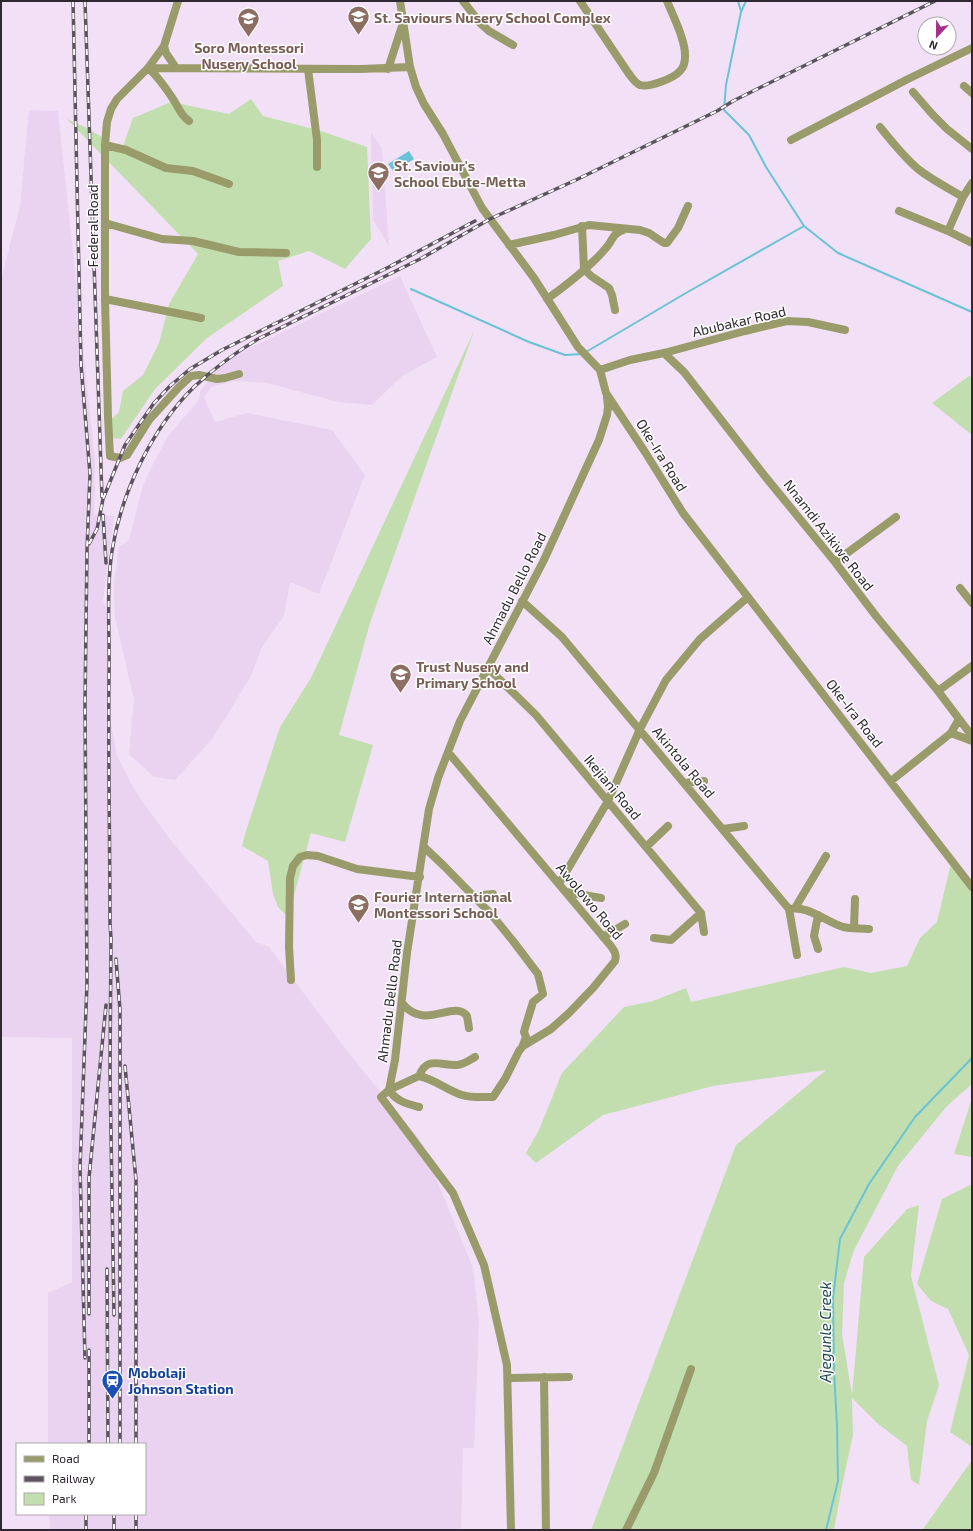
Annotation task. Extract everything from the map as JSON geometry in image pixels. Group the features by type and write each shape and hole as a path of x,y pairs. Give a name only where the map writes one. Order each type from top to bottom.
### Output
{"street":[{"name":"Federal Road","path":"178,1 164,46 148,68 117,98 111,109 107,122 105,145 105,299 110,456 120,458 126,455 149,420 191,376 199,375 217,379 239,374"},
{"name":"Oke-Ira Road","path":"400,1 410,67 416,87 482,208 534,278 578,347 600,370 606,392 683,513 972,887"},
{"path":"463,1 480,23 489,31 514,46"},
{"path":"580,1 629,74 638,85 645,86 669,78 679,72 684,66 686,55 667,1"},
{"path":"388,69 403,23"},
{"path":"164,46 166,53 176,68"},
{"path":"791,140 914,76 972,48"},
{"path":"148,68 388,69 410,67"},
{"path":"148,68 153,72 173,99 182,115 189,121"},
{"path":"308,69 317,140 317,167"},
{"path":"964,86 972,93"},
{"path":"913,92 942,125 972,149"},
{"path":"880,127 917,168 941,185 963,197"},
{"path":"105,145 126,150 166,168 193,171 229,184"},
{"path":"948,232 963,197 972,182"},
{"path":"508,245 554,235 589,225 602,225 640,230 649,233 664,243 667,243 678,228 688,206"},
{"path":"899,212 972,243"},
{"path":"105,222 162,239 193,241 239,252 286,253"},
{"path":"582,226 584,269 591,276 609,288 615,310"},
{"path":"547,299 574,280 607,248 615,233 625,229"},
{"path":"105,299 201,318"},
{"name":"Abubakar Road","path":"664,353 787,321 808,322 845,330"},
{"path":"600,370 630,360 664,353"},
{"name":"Nnamdi Azikiwe Road","path":"664,353 684,372 876,616 938,691 972,736"},
{"name":"Ahmadu Bello Road","path":"389,1090 395,1060 407,953 420,877 429,808 460,721 543,562 599,440 608,412 606,392"},
{"path":"835,562 896,517"},
{"path":"960,588 972,603"},
{"path":"559,884 608,801 640,729 666,680 700,639 748,597"},
{"name":"Akintola Road","path":"522,602 562,637 723,829 792,908"},
{"path":"938,691 972,666"},
{"name":"Ikejiani Road","path":"488,668 536,716 702,913"},
{"path":"891,781 951,734 959,719"},
{"path":"951,734 972,741"},
{"name":"Awolowo Road","path":"419,1076 463,1096 478,1098 493,1097 505,1079 518,1051 523,1046 551,1029 569,1013 593,988 615,961 616,954 604,937 448,752"},
{"path":"685,783 704,781"},
{"path":"646,847 668,826"},
{"path":"723,829 744,826"},
{"path":"424,847 491,914 514,941 538,974 543,994 533,1002 524,1032 526,1037 523,1046"},
{"path":"291,980 289,947 290,878 293,866 300,857 307,855 318,856 357,869 420,877"},
{"path":"797,956 792,908 826,856"},
{"path":"566,892 601,898"},
{"path":"474,896 493,894"},
{"path":"854,928 855,899"},
{"path":"792,908 818,915 844,927 869,929"},
{"path":"702,913 704,932"},
{"path":"654,938 671,940 702,913"},
{"path":"818,915 814,936 818,948"},
{"path":"604,937 625,924"},
{"path":"402,1003 407,1009 421,1016 434,1015 450,1011 460,1011 467,1016 469,1028"},
{"path":"475,1057 457,1066 430,1063 422,1069 419,1076 389,1090 381,1098 448,1186 456,1199 484,1265 505,1352 508,1378 511,1530"},
{"path":"389,1090 393,1096 399,1100 419,1107"},
{"path":"626,1530 654,1473 691,1369"},
{"path":"508,1378 569,1377"},
{"path":"544,1378 546,1530"}],"shaded area":[{"path":"29,110 58,111 95,461 94,514 114,516 103,600 109,619 111,724 117,756 137,794 169,838 256,942 269,947 351,1056 421,1141 473,1268 479,1323 474,1448 463,1448 461,1530 50,1530 49,1515 146,1515 146,1443 48,1443 48,1293 72,1282 72,1038 1,1037 1,280 20,206"},
{"name":"St. Saviour's School Ebute-Metta","path":"371,132 382,149 389,246 373,220"},
{"path":"400,276 437,357 402,376 372,405 338,402 267,383 233,381 211,387 204,397 215,422 247,413 332,430 365,475 319,594 290,582 284,616 262,647 251,676 213,738 175,780 154,777 129,754 134,699 115,618 114,582 119,547 129,540 143,485 155,460 168,436 199,400 200,391 219,367 248,349"}],"green space":[{"path":"251,99 263,116 321,131 367,147 371,239 345,269 309,251 278,261 283,286 207,338 155,389 121,439 112,438 105,425 119,412 123,391 143,375 159,343 169,304 198,254 67,119 85,127 122,149 133,118 171,102 229,114"},
{"path":"474,331 370,623 339,735 373,745 345,842 311,833 288,917 278,907 273,894 268,861 242,846 245,834 280,727 311,678"},
{"path":"969,376 972,377 972,435 932,403"},
{"path":"952,859 972,884 972,1084 947,1106 898,1166 854,1250 844,1283 842,1334 852,1395 864,1257 907,1209 919,1205 911,1276 939,1385 927,1421 919,1485 911,1480 907,1446 877,1423 852,1398 853,1435 834,1530 591,1530 736,1145 826,1070 713,1086 603,1115 536,1163 526,1153 539,1130 562,1073 624,1007 653,1001 686,988 691,1002 844,967 871,973 907,966 920,938 937,922"},
{"path":"972,1098 972,1157 954,1154"},
{"path":"972,1184 972,1447 950,1432 969,1355 948,1309 931,1301 917,1284 942,1199"},
{"path":"972,1460 972,1530 924,1530 923,1529"}],"water":[{"path":"409,151 414,159 394,172 388,164"}],"waterway":[{"path":"738,1 741,11"},
{"path":"746,1 741,12 726,85 724,110 749,135 766,167 804,226 838,253 972,312"},
{"path":"586,352 804,226"},
{"path":"411,289 529,342 565,355 582,354"},
{"name":"Ajegunle Creek","path":"826,1530 838,1481 833,1298 840,1239 869,1184 915,1117 972,1058"}],"railway":[{"path":"73,1 81,365 90,474 87,550 85,705 87,983 80,1168 85,1358"},
{"path":"85,1 102,497"},
{"path":"114,1315 110,1072 111,938 109,582 116,529 131,484 152,442 179,403 194,387 224,362 258,339 422,258 490,219 578,179 717,111 733,101 935,1"},
{"path":"89,544 97,529 103,499 125,445 154,403 170,386 190,369 222,350 387,268 475,221"},
{"path":"103,515 106,563"},
{"path":"116,959 120,1010 120,1443"},
{"path":"89,1314 89,1178 106,1005"},
{"path":"125,1066 136,1180 136,1443"},
{"path":"107,1269 108,1443"},
{"path":"89,1350 89,1443"},
{"path":"86,1515 86,1530"},
{"path":"114,1515 114,1530"},
{"path":"136,1515 136,1530"}],"place":[{"name":"St. Saviours Nusery School Complex","path":"358,36"},
{"name":"Soro Montessori Nusery School","path":"249,38"},
{"name":"St. Saviour's School Ebute-Metta","path":"379,192"},
{"name":"Trust Nusery and Primary School","path":"400,694"},
{"name":"Fourier International Montessori School","path":"359,924"},
{"name":"Mobolaji Johnson Station","path":"113,1400"}]}
